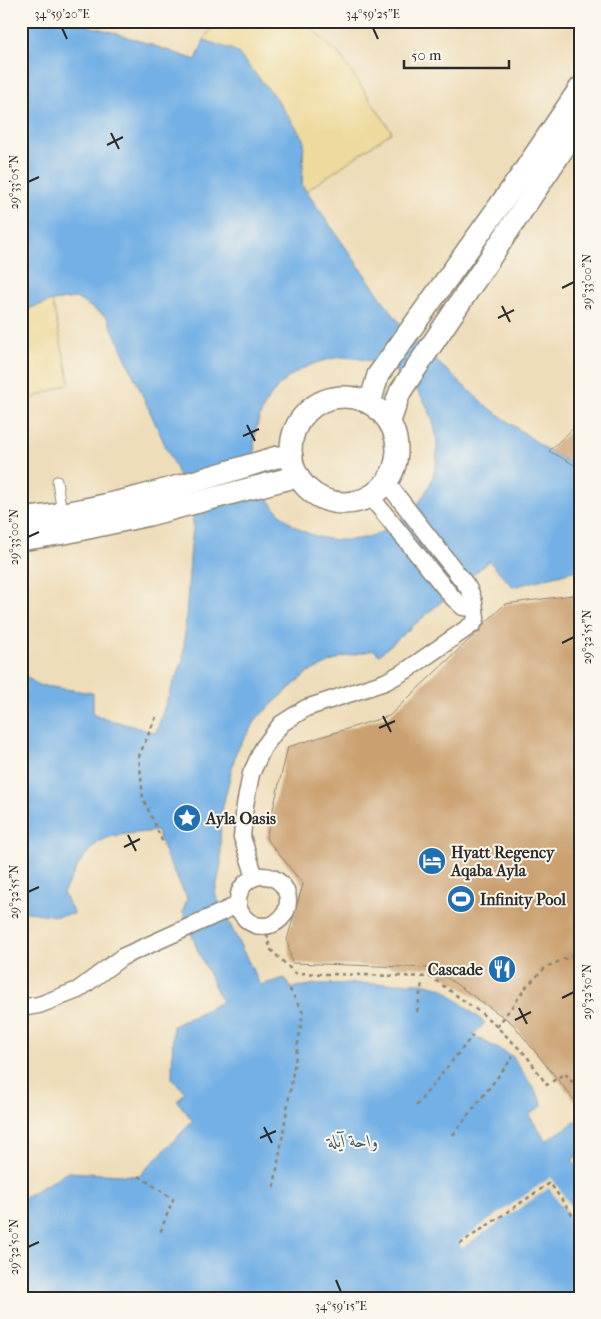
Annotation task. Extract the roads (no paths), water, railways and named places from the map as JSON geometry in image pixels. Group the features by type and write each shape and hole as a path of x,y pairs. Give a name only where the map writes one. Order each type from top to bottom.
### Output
{"street":[{"path":"370,403 378,376 416,320 520,178 580,88"},
{"path":"390,421 400,392 580,124"},
{"path":"416,320 437,336"},
{"path":"288,467 296,428 303,416 314,406 327,400 341,397 356,398 370,403 390,421 396,436 398,453 394,469 383,495"},
{"path":"288,467 311,492 330,501 351,503 383,495"},
{"path":"21,540 64,524 177,498 288,467"},
{"path":"255,877 242,837 250,774 263,748 281,724 306,708 385,682 407,670 473,624 476,619 474,598 467,586 383,495"},
{"path":"383,495 453,598 463,607 474,608"},
{"path":"21,519 64,524"},
{"path":"265,875 274,878 282,884 287,892 288,902 286,911 280,919 264,927 252,924 236,908 240,890 246,882 255,877 265,875"},
{"path":"21,1008 39,1005 78,990 122,957 187,926 236,908"}],"lane":[{"path":"57,481 64,524"}],"water":[{"name":"واحة آيلة","path":"21,21 69,21 116,33 196,60 204,40 236,51 275,97 304,139 302,185 399,322 421,347 485,405 549,451 580,468 580,569 513,587 489,561 379,655 374,650 342,657 307,673 258,717 236,752 220,818 221,864 215,894 260,985 285,978 290,988 318,984 422,983 442,988 485,1023 473,1035 513,1057 541,1100 542,1106 529,1115 546,1141 580,1119 580,1154 572,1160 580,1171 580,1298 21,1298 21,1199 68,1172 139,1176 193,1121 177,1101 185,1092 172,1079 173,1026 222,1002 198,951 183,912 187,898 166,856 157,831 114,836 96,844 89,851 77,867 63,893 74,914 57,916 21,911 21,673 38,685 93,693 93,715 156,733 183,660 193,515 175,467 107,317 76,298 52,301 21,311","holes":["341,357 375,362 395,371 410,383 430,413 437,449 430,485 408,515 385,530 358,539 318,537 287,520 266,494 255,462 257,427 271,396 298,371"]}],"place":[{"name":"Ayla Oasis","path":"187,818"},
{"name":"Hyatt Regency Aqaba Ayla","path":"432,861"},
{"name":"Infinity Pool","path":"461,899"},
{"name":"Cascade","path":"502,969"}]}
